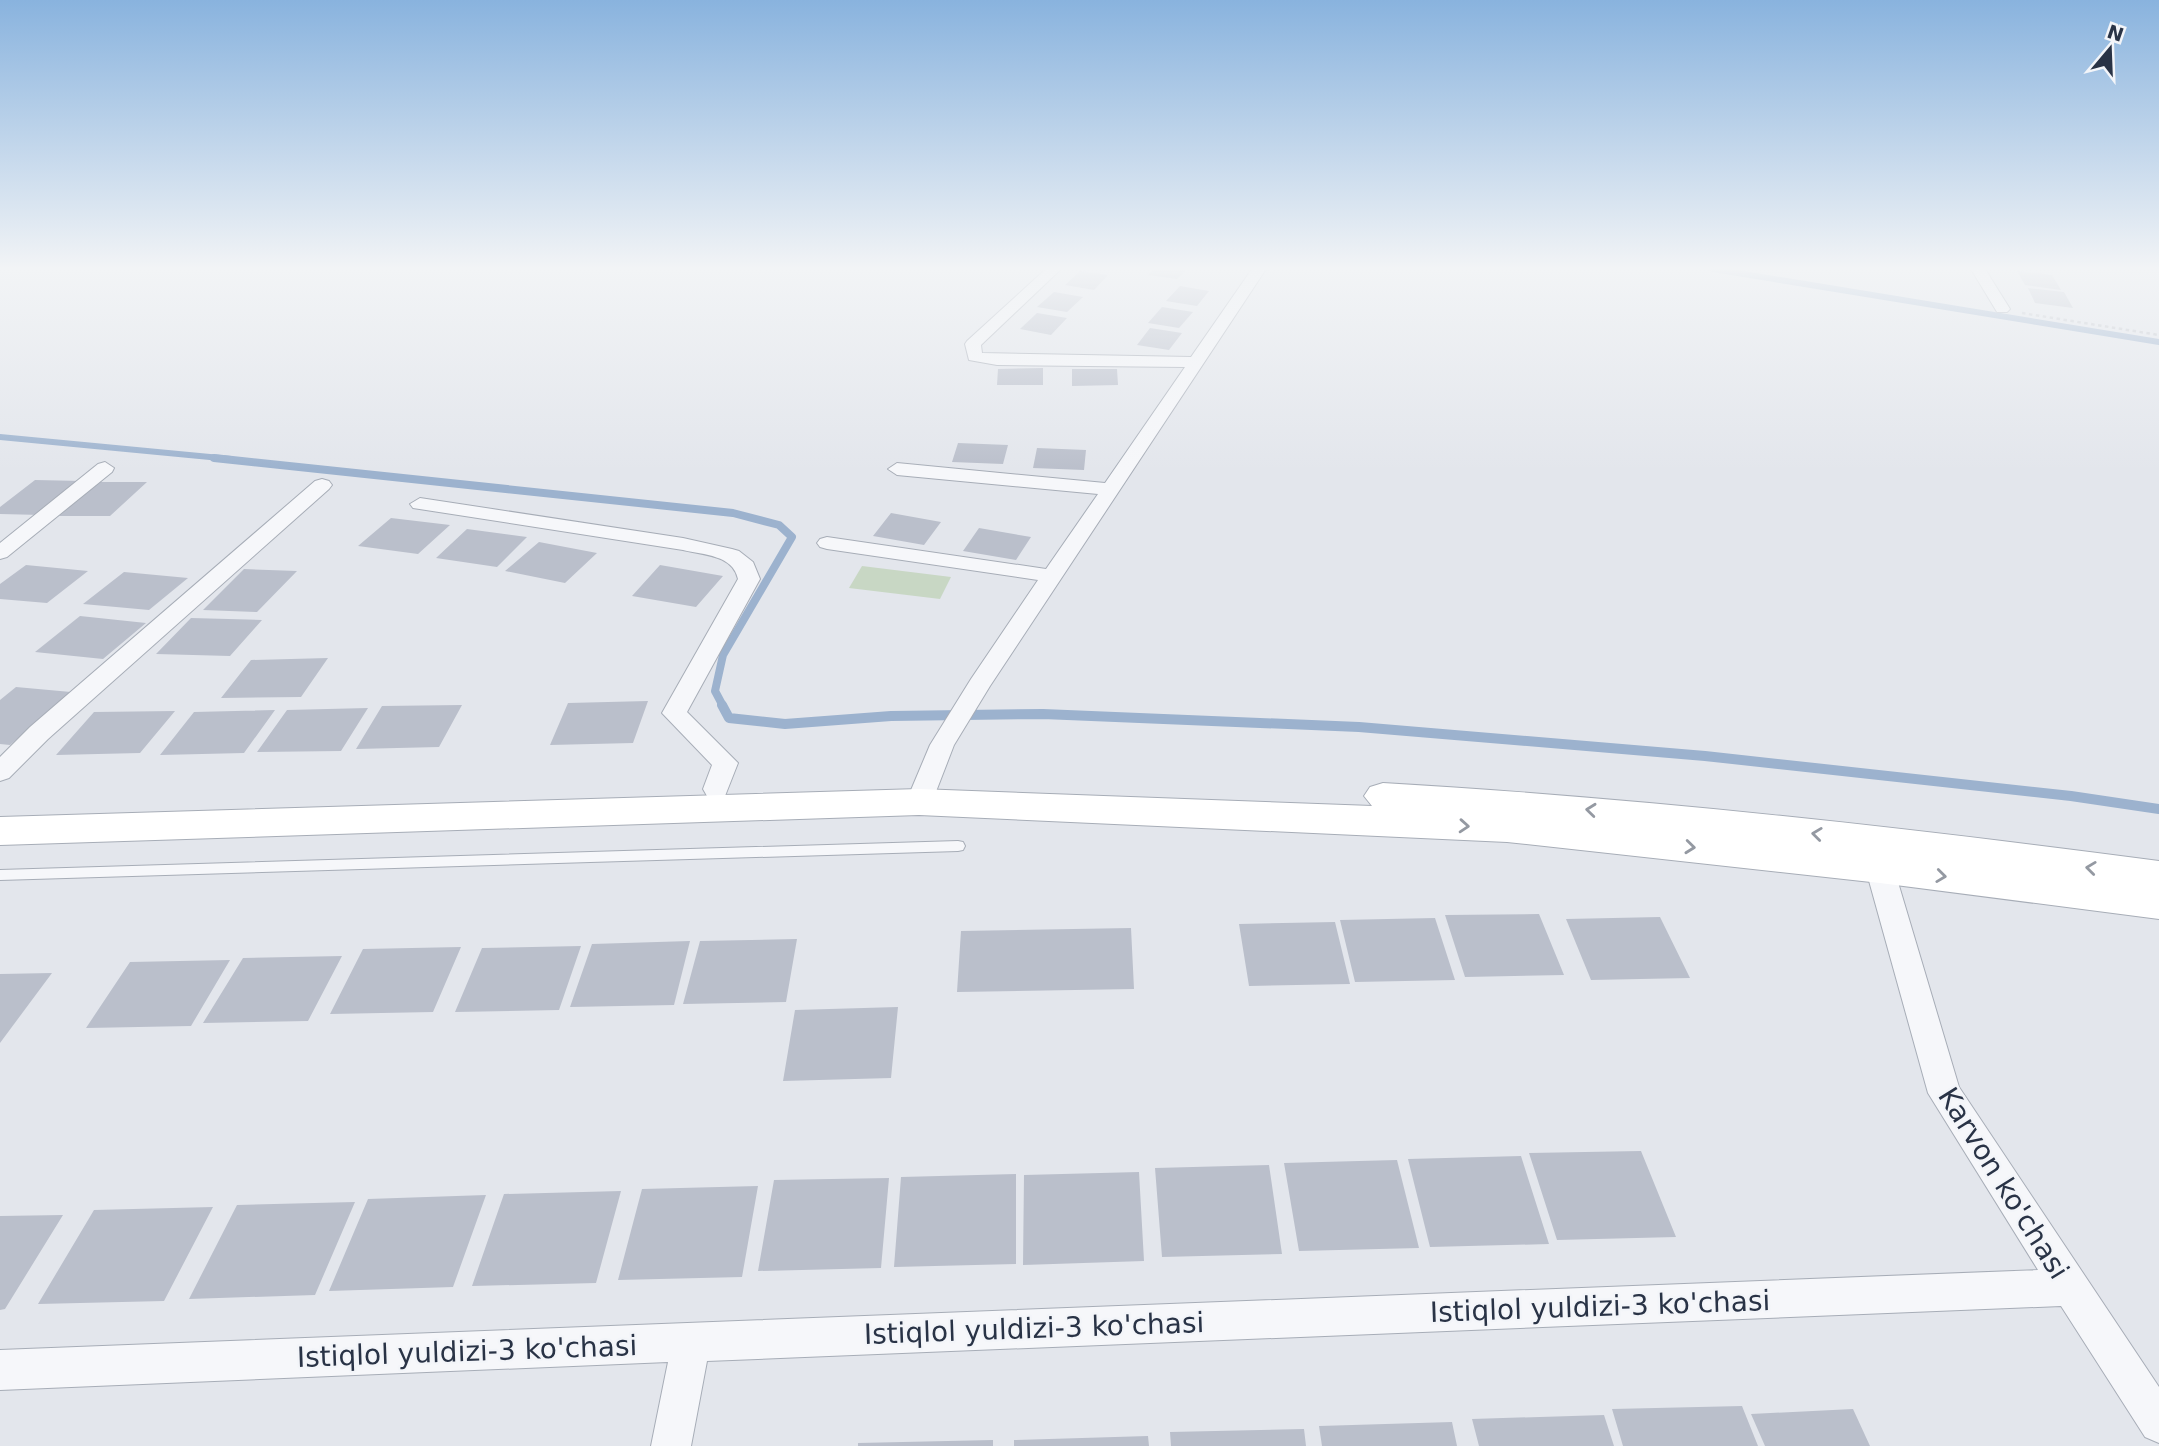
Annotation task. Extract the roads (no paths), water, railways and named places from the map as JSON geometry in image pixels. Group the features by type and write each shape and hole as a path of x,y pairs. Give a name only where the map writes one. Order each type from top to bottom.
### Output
{"main road":[{"path":"4,830 716,789 923,793 1507,828 2159,876"},
{"path":"4,830 923,793"},
{"path":"1876,855 2159,903"}],"street":[{"path":"981,336 973,344 975,357 996,360 1196,362"},
{"path":"923,793 942,745 979,684 1213,336"},
{"path":"0,554 105,468"},
{"path":"897,469 1111,489"},
{"path":"0,772 40,733 322,485"},
{"path":"420,503 683,544 732,555 746,566 749,579 674,713 725,763 716,789"},
{"path":"827,542 1051,576"},
{"name":"Karvon ko'chasi","path":"1876,855 1944,1093 2159,1423"},
{"name":"Istiqlol yuldizi-3 ko'chasi","path":"0,1370 2068,1287"},
{"path":"671,1446 691,1342"}],"lane":[{"path":"0,874 958,846"}],"waterway":[{"path":"2125,336 2159,342"},
{"path":"0,437 231,459"},
{"path":"214,458 733,513 779,525 792,537 723,655 715,691 723,706"},
{"path":"722,705 729,718 785,724 891,716 1043,714 1359,727 1705,756 2071,796 2159,809"}]}
